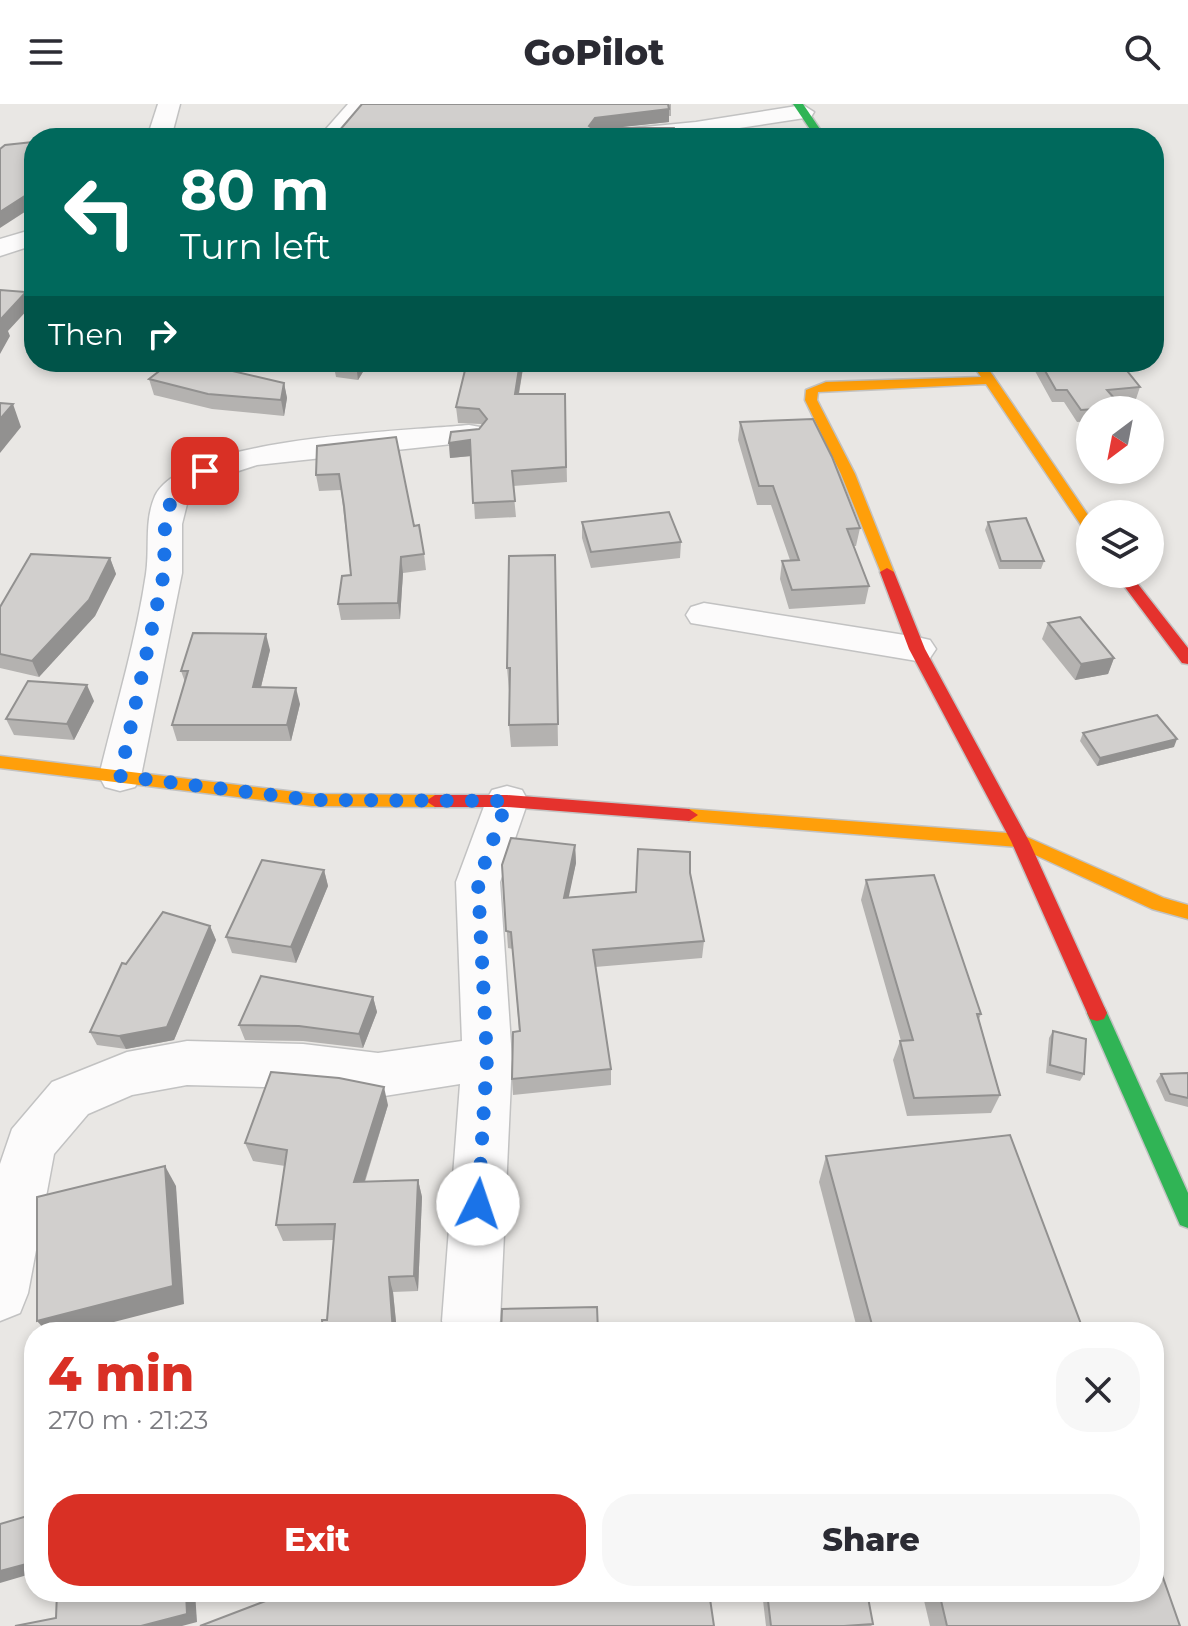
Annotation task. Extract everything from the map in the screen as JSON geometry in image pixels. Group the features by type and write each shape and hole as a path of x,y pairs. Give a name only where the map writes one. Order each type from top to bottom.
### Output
{"street":[{"path":"162,128 169,104"},
{"path":"339,128 360,104"},
{"path":"683,104 695,128"},
{"path":"722,128 801,108 814,128"},
{"path":"0,248 24,240"},
{"path":"984,372 1076,507"},
{"path":"990,380 826,386 812,390 811,400 848,474 917,649 1020,841 1188,1218"},
{"path":"120,776 164,573 165,524 172,496 205,471 253,456 469,434"},
{"path":"1133,588 1188,659"},
{"path":"704,615 917,649"},
{"path":"0,762 312,800 507,801 1020,841 1159,904 1188,912"},
{"path":"471,1321 487,1059 478,882 507,801"},
{"path":"0,1293 30,1146 70,1098 127,1074 187,1063 303,1066 378,1075 487,1059"}],"building":[{"path":"362,104 668,104 669,109 595,118 589,126 592,128 342,128"},
{"path":"24,143 24,196 0,212 0,149 5,145"},
{"path":"0,290 24,292 24,294 0,320"},
{"path":"158,372 237,372 284,383 281,400 208,394 149,379"},
{"path":"465,372 518,372 515,394 565,394 566,467 512,471 515,501 473,503 470,440 449,443 451,432 479,429 487,419 479,409 456,407"},
{"path":"1046,372 1128,372 1140,387 1107,390 1112,396 1076,396 1076,403 1067,390 1056,390"},
{"path":"0,403 13,404 0,419"},
{"path":"813,419 832,457 860,528 847,529 869,586 792,590 782,561 799,560 773,486 759,486 740,422"},
{"path":"396,437 414,526 419,525 424,554 401,557 398,603 338,604 342,576 351,575 344,506 339,474 316,475 317,446"},
{"path":"669,512 681,542 591,552 582,522"},
{"path":"1026,518 1044,561 1001,561 988,522"},
{"path":"31,554 110,558 89,600 32,661 0,654 0,607"},
{"path":"555,555 558,724 509,725 509,556"},
{"path":"1080,617 1114,658 1081,664 1048,623"},
{"path":"193,633 266,634 253,687 296,688 287,725 172,725 188,671 181,671"},
{"path":"28,681 87,685 67,724 6,719"},
{"path":"1157,715 1177,739 1100,758 1083,733"},
{"path":"511,838 575,845 564,898 636,892 638,849 690,852 690,873 704,941 593,950 611,1069 512,1079 513,1032 520,1031 511,932 506,931 502,865"},
{"path":"262,860 324,870 291,947 226,937"},
{"path":"934,875 981,1014 977,1014 1000,1095 914,1098 900,1041 913,1040 866,880"},
{"path":"163,912 210,926 167,1027 119,1036 90,1032 122,963 126,964"},
{"path":"261,976 373,997 359,1034 299,1026 239,1025"},
{"path":"1053,1031 1086,1039 1084,1074 1050,1065"},
{"path":"271,1072 339,1078 384,1087 354,1182 418,1180 414,1276 389,1277 392,1322 322,1322 327,1320 335,1224 276,1225 287,1150 245,1143"},
{"path":"1188,1073 1188,1098 1170,1094 1161,1074"},
{"path":"1010,1135 1080,1322 871,1322 826,1156"},
{"path":"165,1166 173,1286 37,1321 37,1197"},
{"path":"597,1307 598,1322 501,1322 502,1309"},
{"path":"24,1517 24,1565 0,1571 0,1524"},
{"path":"1164,1580 1180,1626 947,1626 941,1602 1164,1602"},
{"path":"57,1602 186,1602 187,1614 141,1626 15,1626 56,1618"},
{"path":"263,1602 710,1602 714,1626 200,1626"},
{"path":"768,1602 869,1602 873,1624 844,1626 771,1626"}],"traffic: fast":[{"path":"798,104 814,128"},
{"path":"1097,1013 1188,1218"}],"traffic: slow":[{"path":"984,372 1076,507"},
{"path":"887,572 848,474 811,400 812,390 826,386 990,380"},
{"path":"0,762 312,800 435,801"},
{"path":"689,815 1020,841 1159,904 1188,912"}],"traffic: jam":[{"path":"887,572 917,649 1020,841 1097,1013"},
{"path":"1133,588 1188,659"},
{"path":"435,801 507,801 689,815"}],"route":[{"path":"205,471 172,496 165,524 164,573 120,776 312,800 507,801 478,882 487,1059 478,1204"}]}
